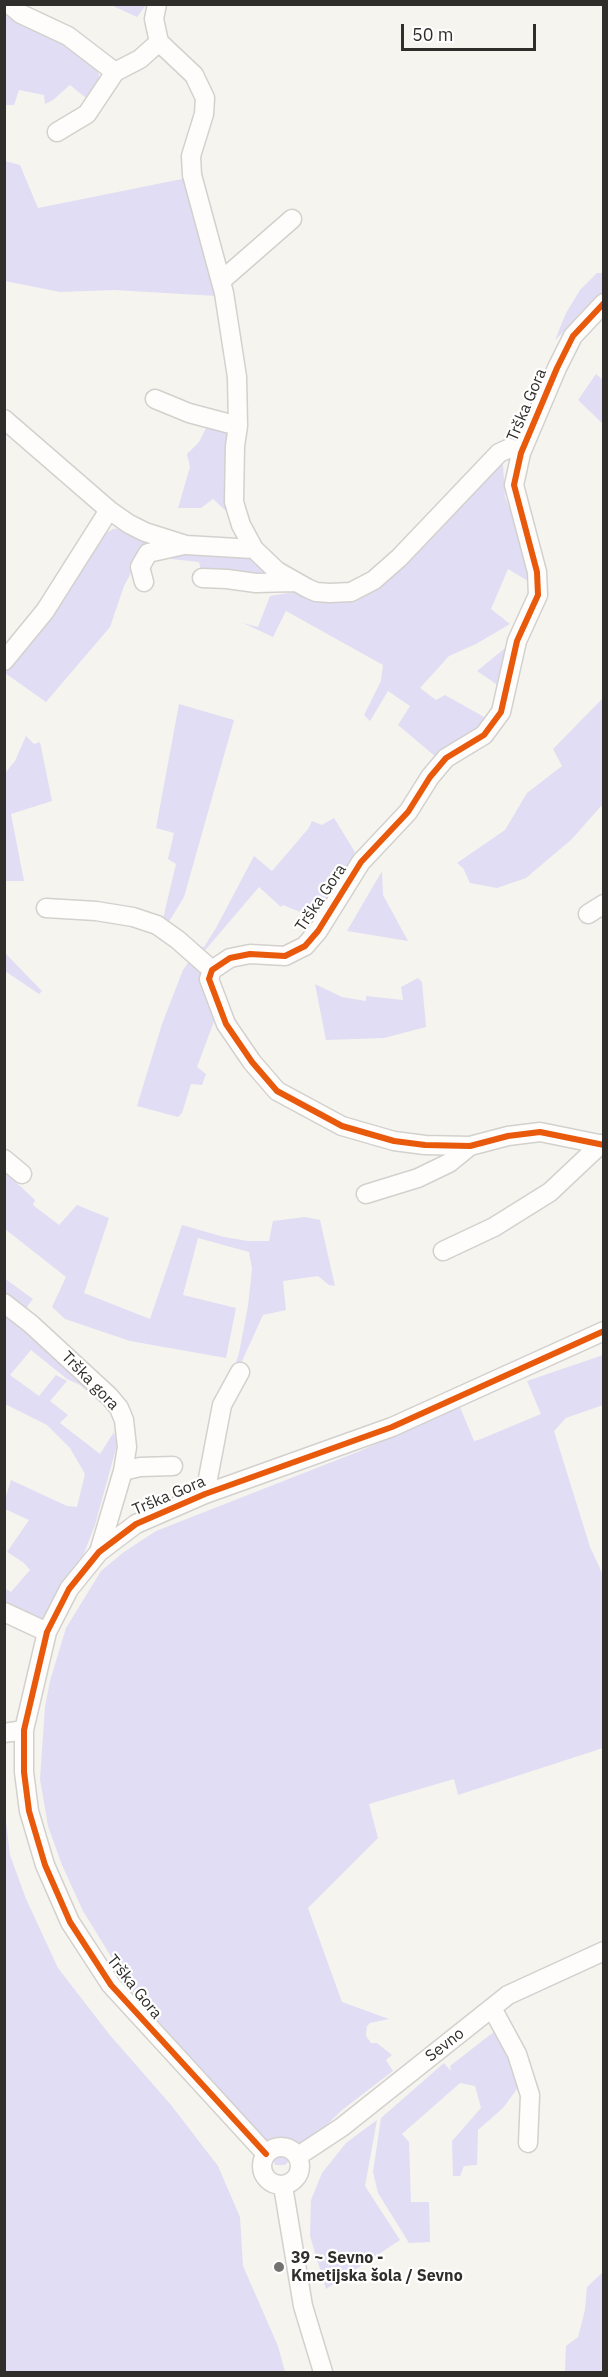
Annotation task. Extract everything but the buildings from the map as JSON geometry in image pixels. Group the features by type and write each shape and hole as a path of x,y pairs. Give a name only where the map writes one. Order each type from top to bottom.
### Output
{"street":[{"path":"9,4 21,14 68,36 115,72"},
{"path":"157,4 154,18 159,42 194,75 205,98 204,114 191,156 192,176 221,281 237,377 238,426 234,502 241,525 254,549 278,572 316,592 351,592 374,580 429,528 499,453 510,448 521,453"},
{"path":"57,132 87,114 115,72 140,59 159,42"},
{"path":"221,281 292,219"},
{"name":"Trška Gora","path":"212,970 230,958 250,954 285,956 305,946 318,931 361,862 408,812 446,758 484,735 501,712 517,641 538,595 537,572 514,484 521,453 556,368 573,336 603,303"},
{"path":"155,399 189,413 238,426"},
{"path":"4,419 109,510 145,532 186,545 254,549"},
{"path":"4,661 45,611 109,510"},
{"path":"144,582 140,567 148,553 186,545"},
{"path":"202,578 256,584 294,582"},
{"path":"588,914 603,904"},
{"path":"46,908 96,911 133,917 158,925 212,970 209,978 226,1024 252,1062 277,1091 342,1126 394,1141 425,1145 470,1146 508,1136 540,1132 602,1145"},
{"path":"443,1251 494,1227 550,1192 602,1145"},
{"path":"366,1194 418,1178 449,1163 470,1146"},
{"path":"4,1159 22,1174"},
{"name":"Trška gora","path":"4,1303 40,1331 119,1408 127,1432 123,1471 99,1552"},
{"name":"Trška Gora","path":"266,2154 111,1985 70,1922 45,1865 29,1811 24,1772 24,1730 47,1632 69,1589 99,1552 136,1524 205,1494 392,1427 603,1331"},
{"path":"205,1494 222,1405 240,1372"},
{"path":"123,1471 140,1467 173,1466"},
{"path":"4,1612 47,1632"},
{"path":"4,1733 24,1730"},
{"name":"Sevno","path":"298,2156 342,2127 508,1995 603,1951"},
{"path":"492,2008 517,2054 530,2095 528,2143"},
{"path":"289,2148 298,2156 299,2175 295,2181 282,2186 276,2185 265,2177 262,2166 266,2154 271,2150 289,2148"},
{"path":"282,2186 303,2306 323,2373"}],"shaded area":[{"path":"111,5 146,5 137,17"},
{"path":"4,7 70,44 98,72 101,81 86,98 70,85 45,104 44,95 19,90 14,105 5,105"},
{"path":"5,161 20,165 38,208 187,178 217,296 114,290 60,292 5,281"},
{"path":"597,273 603,273 603,293 555,340 566,313 580,290"},
{"path":"596,374 603,380 603,424 578,400"},
{"path":"207,426 230,433 225,491 226,511 213,499 201,508 178,508 190,467 187,454 199,442"},
{"path":"503,464 505,497 521,537 528,581 508,569 491,609 510,624 476,644 449,656 420,688 436,700 445,695 486,718 466,738 436,757 398,725 410,706 388,691 370,721 364,715 381,681 383,665 286,611 273,637 243,623 258,627 270,596 294,592 317,598 346,600 369,593 413,558 466,500"},
{"path":"123,528 152,540 153,546 143,550 124,586 110,627 46,702 5,673 103,535 113,529"},
{"path":"187,549 258,558 268,569 260,579 201,571 199,562 171,559"},
{"path":"510,644 499,686 477,671"},
{"path":"603,698 603,808 601,806 572,839 526,878 497,888 470,883 463,868 457,863 505,830 527,793 562,766 553,749"},
{"path":"179,704 234,720 184,897 167,925 162,923 176,864 168,859 174,833 156,828"},
{"path":"26,736 34,744 40,742 52,801 11,814 24,881 5,881 5,773 15,761"},
{"path":"334,818 355,852 334,893 315,918 283,905 281,907 259,887 201,955 195,946 204,947 254,856 272,871 308,829 312,821 322,825"},
{"path":"382,871 383,895 408,941 347,931"},
{"path":"6,954 42,991 39,994 5,971"},
{"path":"190,960 204,974 216,1016 197,1067 206,1074 202,1085 191,1084 182,1113 178,1117 137,1106 162,1024 183,970"},
{"path":"418,978 422,982 426,1027 384,1038 326,1040 315,984 342,997 366,1001 366,996 403,1000 401,987"},
{"path":"4,1171 35,1200 33,1205 59,1225 77,1205 109,1218 84,1293 150,1319 182,1225 224,1237 248,1241 269,1241 273,1221 305,1217 320,1220 335,1286 329,1285 318,1276 283,1281 286,1310 263,1315 238,1370 234,1369 248,1306 252,1269 249,1252 198,1238 183,1295 236,1308 226,1358 130,1341 65,1319 52,1307 66,1277 5,1229"},
{"path":"4,1278 33,1299 23,1312 5,1295"},
{"path":"4,1312 99,1394 114,1415 80,1385 67,1379 31,1350 10,1375 39,1396 56,1375 67,1381 50,1401 68,1415 60,1423 100,1454 114,1432 117,1445 95,1525 81,1561 46,1624 5,1606 5,1590 11,1592 30,1570 24,1563 7,1552 29,1520 5,1509 5,1499 11,1480 67,1506 77,1507 85,1474 70,1448 47,1425 5,1404"},
{"path":"603,1355 603,1405 566,1418 554,1431 590,1547 603,1575 603,1748 458,1795 454,1779 369,1804 378,1838 308,1908 342,2002 389,2019 370,2023 367,2026 366,2036 371,2043 377,2043 392,2055 386,2060 393,2071 342,2110 285,2165 275,2165 269,2142 217,2091 136,1997 83,1911 62,1865 48,1826 40,1779 45,1707 50,1681 66,1628 101,1571 124,1552 156,1531 360,1451 460,1407 474,1441 481,1439 541,1414 527,1381"},
{"path":"5,1813 10,1855 26,1899 58,1968 109,2034 171,2105 218,2166 240,2217 243,2266 278,2346 285,2372 5,2372"},
{"path":"495,2031 523,2081 503,2108 478,2130 477,2165 464,2166 460,2176 453,2176 452,2141 481,2108 475,2086 460,2083 402,2134 409,2142 411,2202 429,2202 430,2242 409,2243 378,2193 373,2172 381,2118 444,2063 451,2071 450,2066"},
{"path":"377,2120 365,2186 400,2240 326,2289 310,2236 311,2200 322,2173 346,2143"},
{"path":"603,2272 603,2372 565,2372 566,2346 578,2337 585,2310 587,2287"}],"cycle path":[{"path":"604,303 573,336 521,453 514,485 537,572 538,595 517,641 501,712 484,735 446,758 430,777 408,812 361,862 318,931 305,946 285,956 250,954 230,958 212,970 209,979 226,1024 252,1062 277,1091 342,1126 394,1141 425,1145 470,1146 508,1136 540,1132 604,1145"},
{"path":"266,2154 111,1985 70,1922 45,1865 29,1811 24,1772 24,1730 47,1632 69,1589 99,1552 136,1524 205,1494 392,1427 604,1331"}],"place":[{"name":"39 ~ Sevno - Kmetijska šola / Sevno","path":"279,2267"}]}
